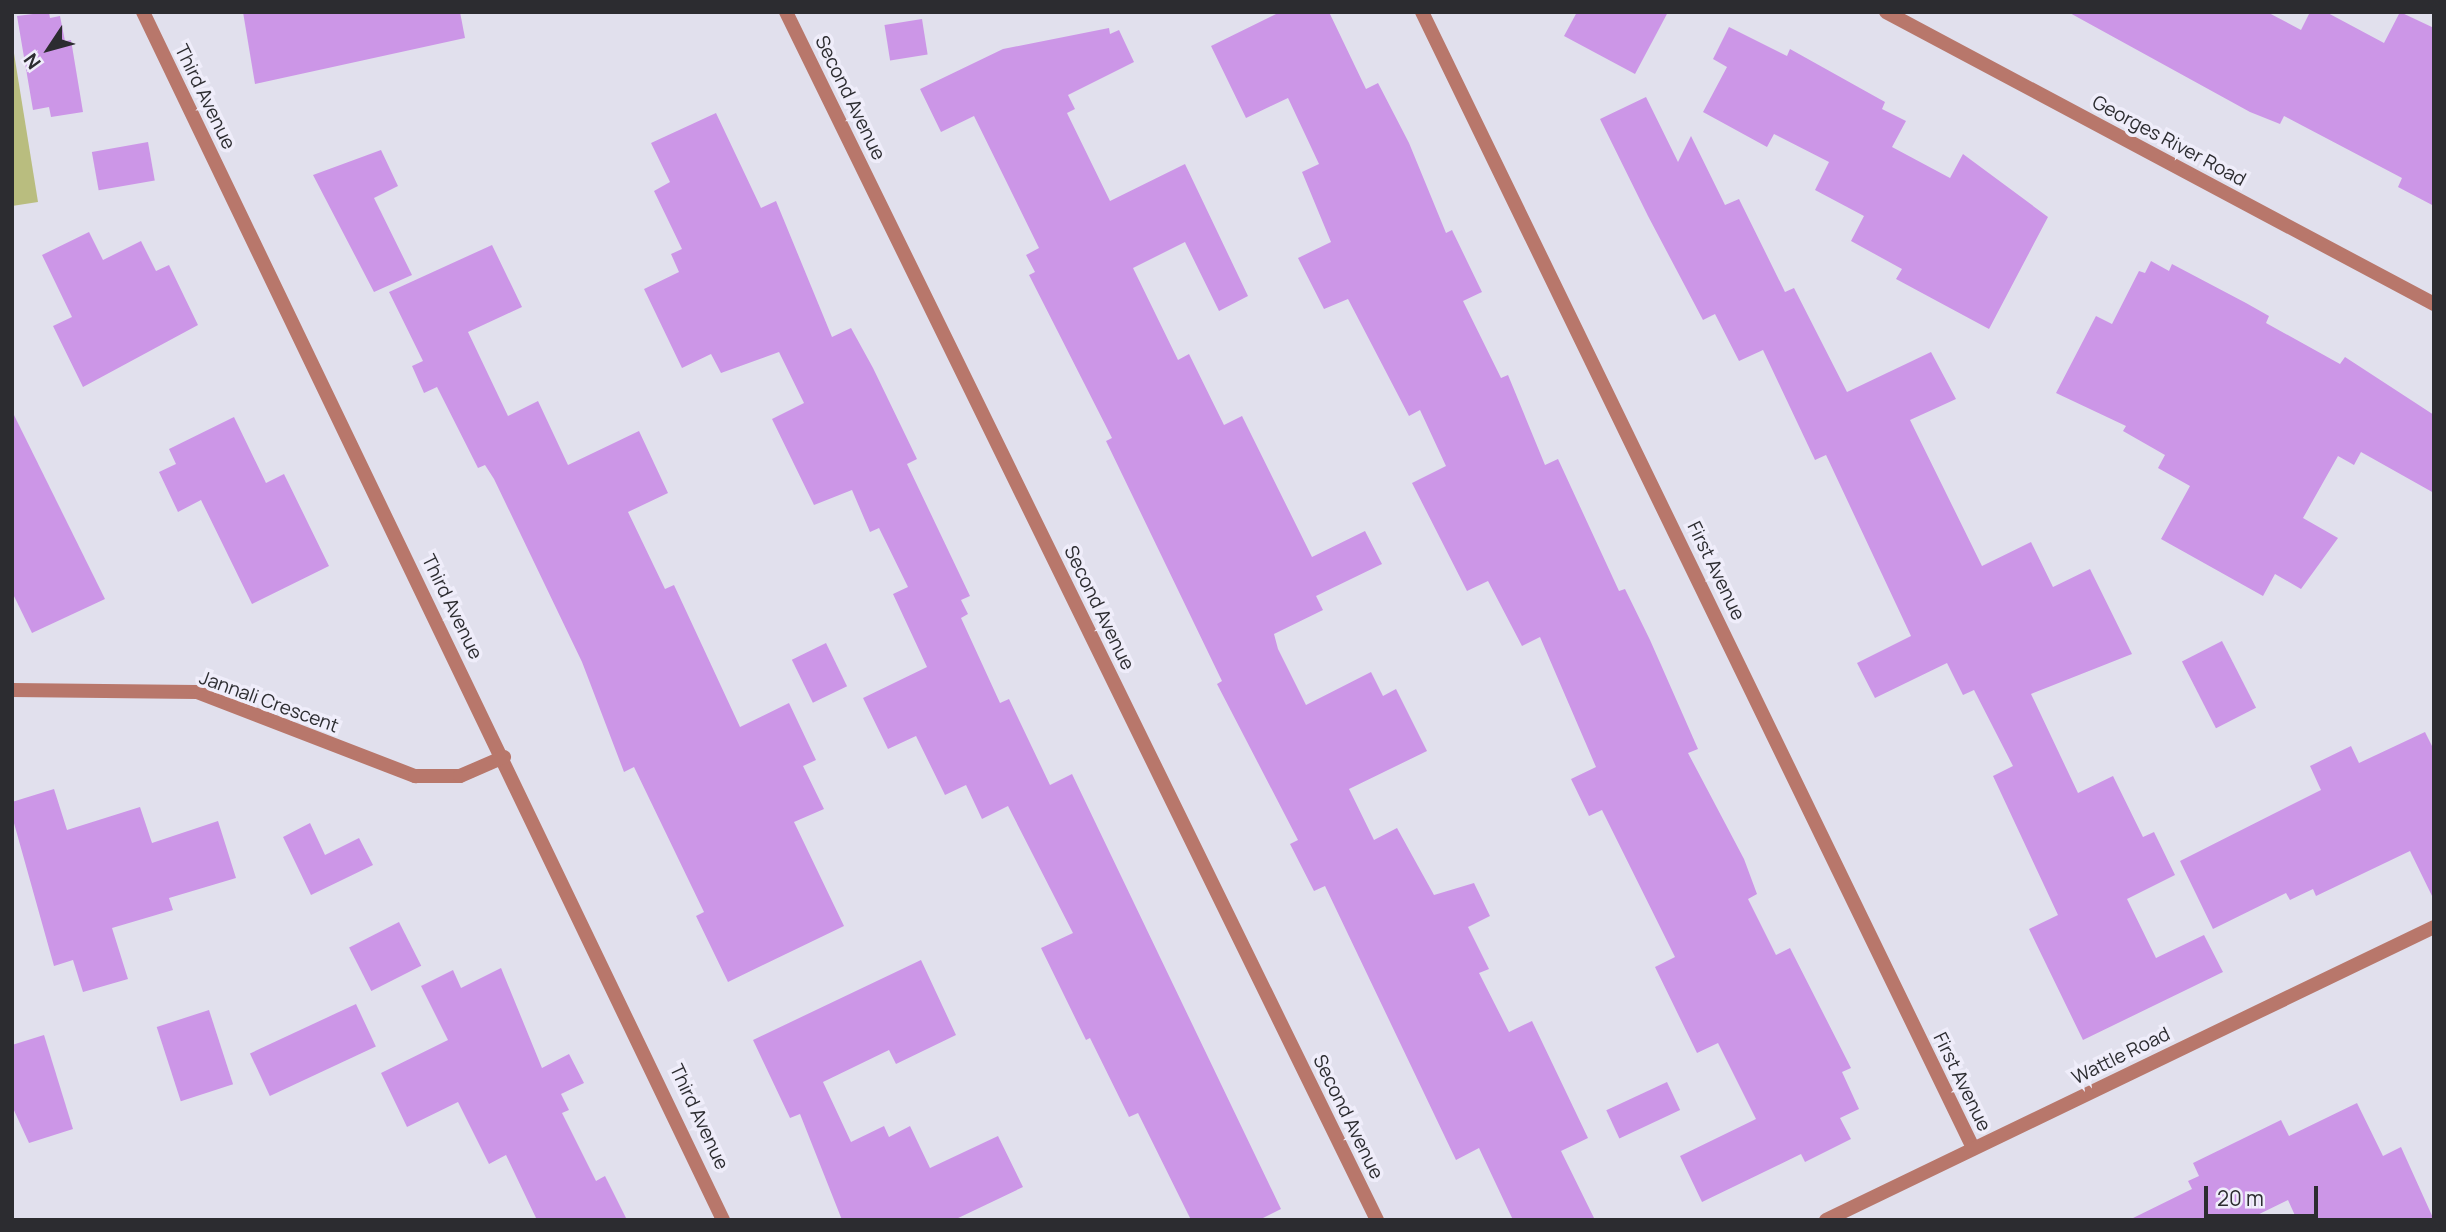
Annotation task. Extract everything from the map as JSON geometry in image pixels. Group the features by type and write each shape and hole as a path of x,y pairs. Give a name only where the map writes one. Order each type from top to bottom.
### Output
{"street":[{"name":"Third Avenue","path":"143,12 504,757 723,1220"},
{"name":"Second Avenue","path":"786,12 1377,1220"},
{"name":"First Avenue","path":"1422,12 1973,1148"},
{"name":"Georges River Road","path":"1886,12 2434,304"},
{"name":"Jannali Crescent","path":"12,690 197,692 415,776 460,776 504,757"},
{"name":"Wattle Road","path":"1826,1220 2434,928"}],"green space":[{"path":"12,41 38,202 12,206"}],"building":[{"path":"49,12 50,18 60,16 65,41 71,40 83,112 51,117 49,107 33,110 17,16"},
{"path":"243,12 460,12 465,38 255,84"},
{"path":"1280,12 1329,12 1366,89 1378,83 1409,143 1446,233 1452,230 1482,292 1463,301 1501,378 1508,375 1545,465 1558,459 1619,591 1625,589 1650,640 1698,749 1688,753 1744,859 1757,894 1748,899 1776,955 1790,948 1851,1068 1842,1072 1859,1109 1840,1118 1851,1139 1805,1162 1801,1154 1702,1202 1680,1156 1756,1119 1718,1043 1697,1053 1655,967 1675,957 1602,810 1589,816 1571,779 1596,767 1540,637 1522,646 1488,581 1467,591 1412,483 1446,466 1420,410 1409,416 1348,299 1324,309 1298,258 1331,242 1302,172 1319,164 1288,98 1246,118 1211,46"},
{"path":"1577,12 1668,12 1635,74 1564,36"},
{"path":"2068,12 2267,12 2301,30 2310,12 2326,12 2384,43 2400,12 2434,28 2434,206 2398,187 2402,178 2284,116 2280,124 2250,112"},
{"path":"922,19 928,55 890,61 884,25"},
{"path":"1729,27 1787,56 1790,49 1885,102 1882,109 1906,121 1892,147 1950,178 1963,154 2048,217 1989,329 1896,279 1902,269 1851,241 1864,216 1815,190 1829,162 1774,134 1767,147 1703,112 1727,67 1713,59"},
{"path":"1109,28 1110,34 1119,30 1134,62 1068,95 1075,109 1067,113 1110,201 1185,164 1248,296 1219,311 1185,242 1133,268 1178,360 1189,354 1224,425 1242,416 1312,557 1365,531 1382,564 1316,596 1323,610 1274,634 1278,649 1306,705 1371,672 1383,696 1396,689 1427,751 1349,789 1374,840 1397,828 1434,895 1474,883 1490,916 1468,927 1489,969 1479,973 1509,1032 1532,1021 1588,1138 1561,1151 1595,1220 1513,1220 1479,1148 1456,1160 1325,886 1314,891 1290,844 1298,840 1217,684 1222,681 1106,441 1112,438 1029,275 1035,272 1026,255 1039,248 974,116 941,132 920,89 1003,49"},
{"path":"1646,97 1678,162 1691,136 1725,205 1739,199 1785,292 1794,288 1847,392 1931,352 1956,399 1910,420 1982,566 2031,542 2053,587 2090,569 2132,654 2031,694 2078,793 2113,776 2143,837 2154,832 2175,875 2127,899 2156,958 2204,935 2223,972 2083,1040 2029,929 2058,915 1993,776 2013,766 1974,690 1963,695 1947,663 1875,698 1857,663 1911,636 1826,455 1815,460 1763,350 1739,361 1715,314 1703,320 1600,119"},
{"path":"716,113 761,208 776,201 832,337 851,328 873,368 917,459 907,464 970,596 961,600 968,614 961,618 1000,703 1009,699 1050,785 1072,774 1281,1209 1259,1220 1191,1220 1138,1113 1129,1117 1090,1038 1086,1040 1041,948 1073,933 1008,806 982,819 966,785 945,795 916,736 888,749 863,698 927,667 893,594 908,587 879,528 870,532 852,490 814,505 772,419 804,403 779,352 721,373 711,354 682,368 644,289 679,272 671,254 682,249 654,191 670,182 651,143"},
{"path":"148,142 155,180 99,190 92,152"},
{"path":"381,150 398,186 374,198 412,275 374,292 313,175"},
{"path":"89,232 103,260 141,241 156,271 169,265 198,325 83,387 53,326 72,317 42,255"},
{"path":"492,245 522,307 468,332 508,416 538,401 568,465 639,431 668,493 628,512 665,589 674,585 740,727 789,703 816,760 803,766 824,809 794,822 844,926 728,982 696,916 704,912 634,767 624,772 582,662 494,479 485,465 478,468 437,387 424,393 412,366 423,361 389,292"},
{"path":"2151,261 2169,271 2172,264 2246,303 2269,316 2266,323 2340,364 2345,357 2434,415 2434,493 2361,452 2354,465 2338,456 2303,518 2338,538 2301,589 2275,574 2263,596 2161,539 2190,486 2158,468 2165,455 2123,431 2126,426 2056,393 2096,316 2112,324 2139,271 2145,273"},
{"path":"12,411 105,599 32,633 12,592"},
{"path":"234,417 266,483 284,474 329,566 252,604 201,500 178,512 159,472 176,464 169,449"},
{"path":"2222,641 2256,708 2216,728 2182,661"},
{"path":"826,643 847,686 813,703 792,660"},
{"path":"2425,732 2434,750 2434,900 2410,851 2316,896 2313,889 2290,900 2286,893 2213,929 2180,861 2321,790 2310,766 2351,746 2359,763"},
{"path":"54,789 67,830 140,807 152,843 218,821 236,878 169,898 173,910 112,928 128,979 83,992 73,960 54,966 12,816 12,802"},
{"path":"310,823 325,855 359,838 373,865 311,895 283,837"},
{"path":"399,922 421,966 371,991 349,947"},
{"path":"921,960 956,1035 896,1064 889,1050 823,1082 851,1142 884,1126 889,1137 910,1126 930,1168 998,1136 1023,1187 954,1220 842,1220 800,1114 790,1118 753,1040"},
{"path":"501,968 542,1068 569,1054 584,1083 561,1094 569,1110 562,1113 596,1181 605,1176 627,1220 537,1220 506,1155 489,1164 458,1102 407,1127 381,1073 448,1040 421,986 453,970 461,988"},
{"path":"356,1004 376,1047 270,1096 250,1053"},
{"path":"209,1010 233,1084 181,1101 157,1027"},
{"path":"44,1035 73,1129 29,1143 12,1106 12,1045"},
{"path":"1667,1082 1680,1110 1619,1138 1606,1110"},
{"path":"2357,1103 2383,1156 2401,1147 2434,1220 2297,1220 2288,1200 2247,1220 2129,1220 2192,1189 2188,1181 2199,1176 2193,1163 2281,1120 2289,1136"}]}
